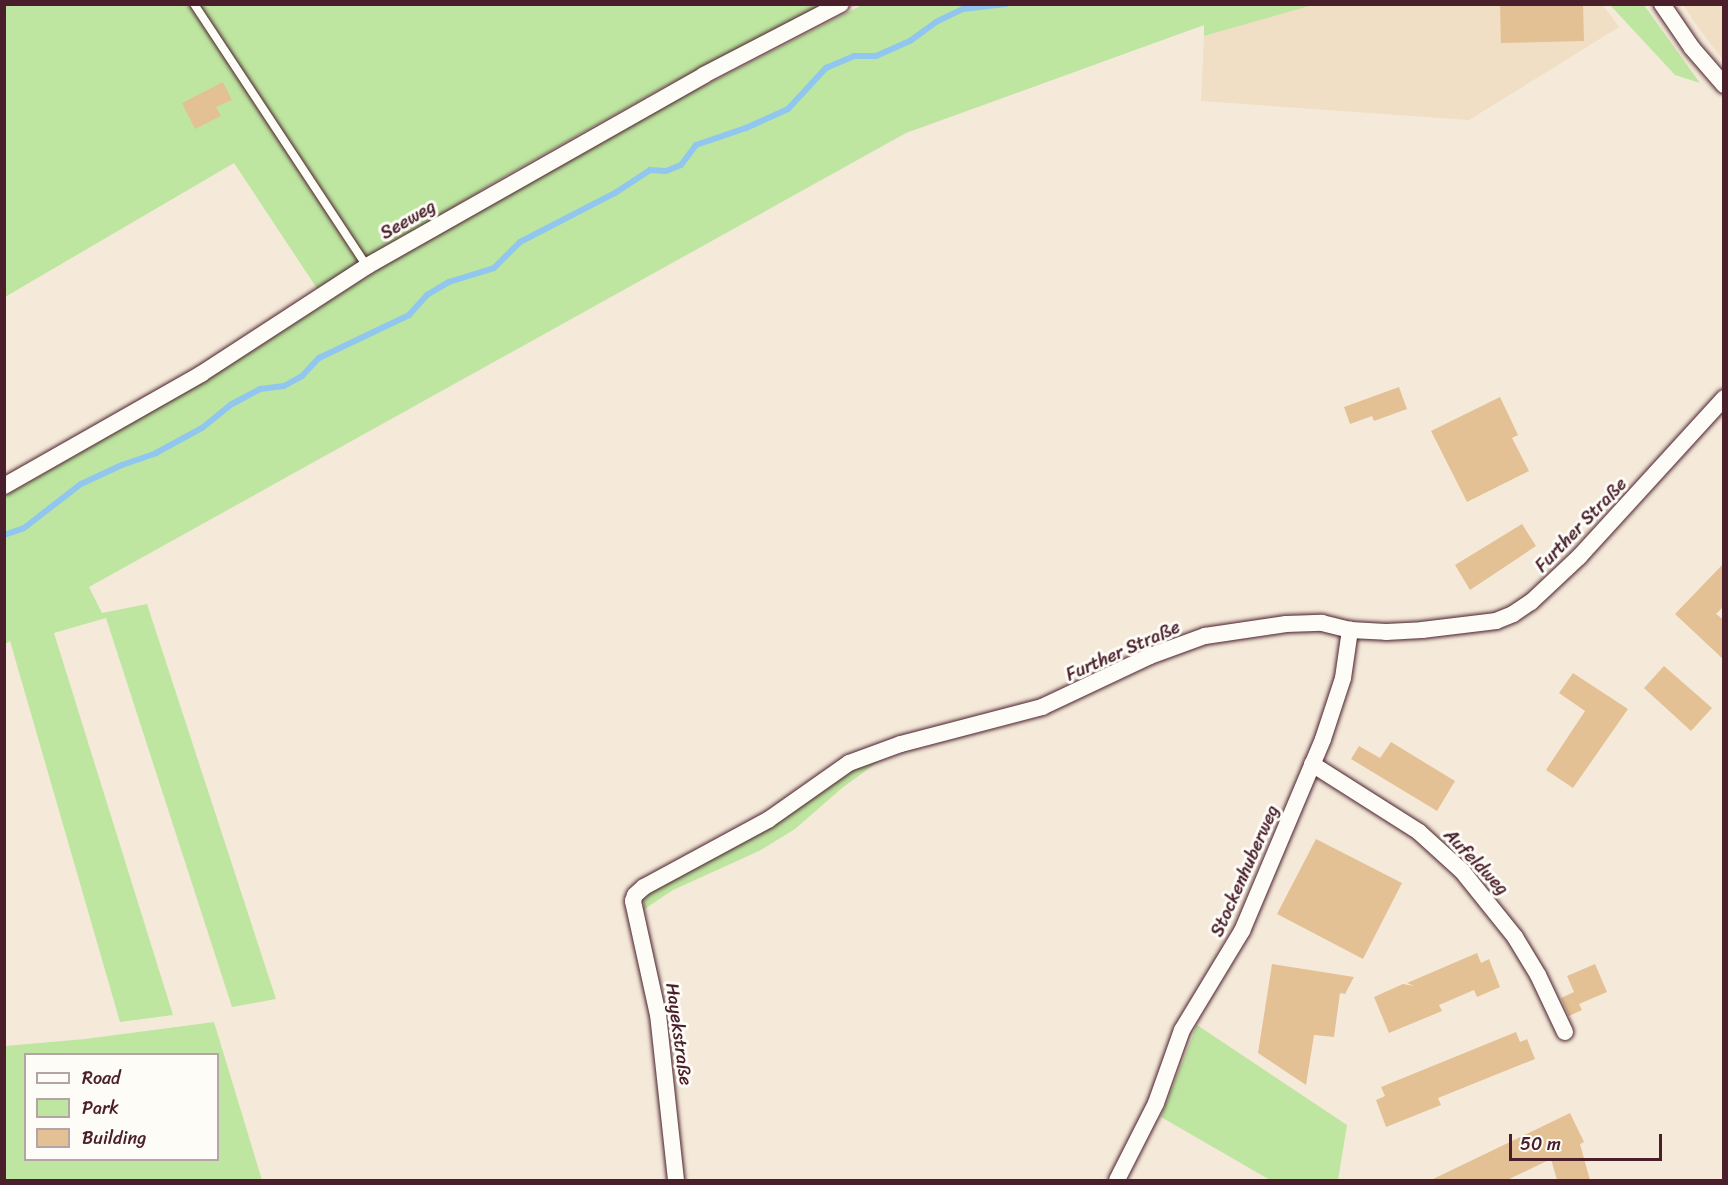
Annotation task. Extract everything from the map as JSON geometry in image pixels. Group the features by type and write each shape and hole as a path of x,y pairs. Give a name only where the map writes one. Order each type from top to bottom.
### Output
{"street":[{"name":"Seeweg","path":"4,486 201,374 367,266 694,80 841,4"},
{"path":"1662,4 1696,54 1724,85"},
{"name":"Further Straße","path":"635,895 658,878 768,820 849,763 872,754 1042,708 1150,656 1205,636 1286,624 1322,623 1350,630 1386,632 1463,627 1496,621 1513,614 1531,602 1579,557 1724,398"},
{"name":"Stockenhuberweg","path":"1117,1180 1156,1103 1182,1030 1242,931 1312,764 1342,678 1350,630"},
{"name":"Aufeldweg","path":"1312,764 1419,832 1462,871 1515,937 1538,975 1565,1032"},
{"name":"Hayekstraße","path":"635,895 635,911 650,973 663,1048 676,1180"}],"lane":[{"path":"194,4 367,266"}],"shaded area":[{"path":"1313,5 1603,5 1619,27 1469,120 1201,101 1204,36"},
{"path":"1683,5 1723,5 1723,60 1695,23"}],"green space":[{"path":"4,5 821,5 662,88 493,183 318,290 234,163 5,297"},
{"path":"862,5 1313,5 1204,36 1204,25 906,133 89,587 102,613 147,604 276,999 232,1007 106,618 54,633 173,1015 120,1022 10,641 5,644 5,496 202,383 384,266 663,107"},
{"path":"1610,5 1644,5 1700,83 1675,75"},
{"path":"890,753 842,788 795,829 759,851 673,890 643,910 645,898 655,886 837,777"},
{"path":"214,1022 262,1180 5,1180 5,1046 85,1039"},
{"path":"1197,1025 1347,1125 1338,1180 1270,1180 1161,1117"}],"building":[{"path":"1500,4 1583,4 1584,41 1501,43"},
{"path":"223,82 232,100 216,107 221,116 195,129 182,103"},
{"path":"1399,387 1407,409 1374,421 1372,416 1350,424 1344,407"},
{"path":"1500,397 1518,435 1512,438 1529,471 1467,502 1431,431"},
{"path":"1522,524 1536,546 1470,590 1455,565"},
{"path":"1724,563 1724,606 1716,614 1724,620 1724,660 1675,614"},
{"path":"1664,666 1712,708 1691,731 1644,688"},
{"path":"1573,673 1628,709 1573,788 1546,770 1585,711 1559,693"},
{"path":"1391,742 1455,781 1437,811 1351,759 1359,746 1380,758"},
{"path":"1316,839 1402,883 1363,959 1277,914"},
{"path":"1477,953 1481,963 1489,959 1500,987 1477,997 1474,990 1439,1005 1442,1011 1389,1033 1374,997 1403,984 1414,986 1407,983"},
{"path":"1272,964 1354,977 1345,994 1340,993 1334,1037 1314,1035 1306,1085 1258,1053"},
{"path":"1595,964 1607,992 1579,1004 1582,1010 1569,1016 1561,998 1574,992 1567,976"},
{"path":"1516,1032 1520,1042 1527,1039 1535,1059 1438,1098 1441,1105 1386,1127 1376,1100 1385,1096 1381,1087"},
{"path":"1570,1113 1584,1142 1580,1144 1590,1180 1557,1180 1551,1159 1507,1180 1431,1180"}],"waterway":[{"path":"4,535 24,528 81,484 122,465 156,453 202,428 232,404 260,389 284,386 302,376 319,358 409,315 427,295 449,282 494,268 520,242 615,193 650,170 666,171 681,165 696,145 746,128 788,109 826,68 854,56 876,56 910,41 936,22 963,9 1006,4"}]}
